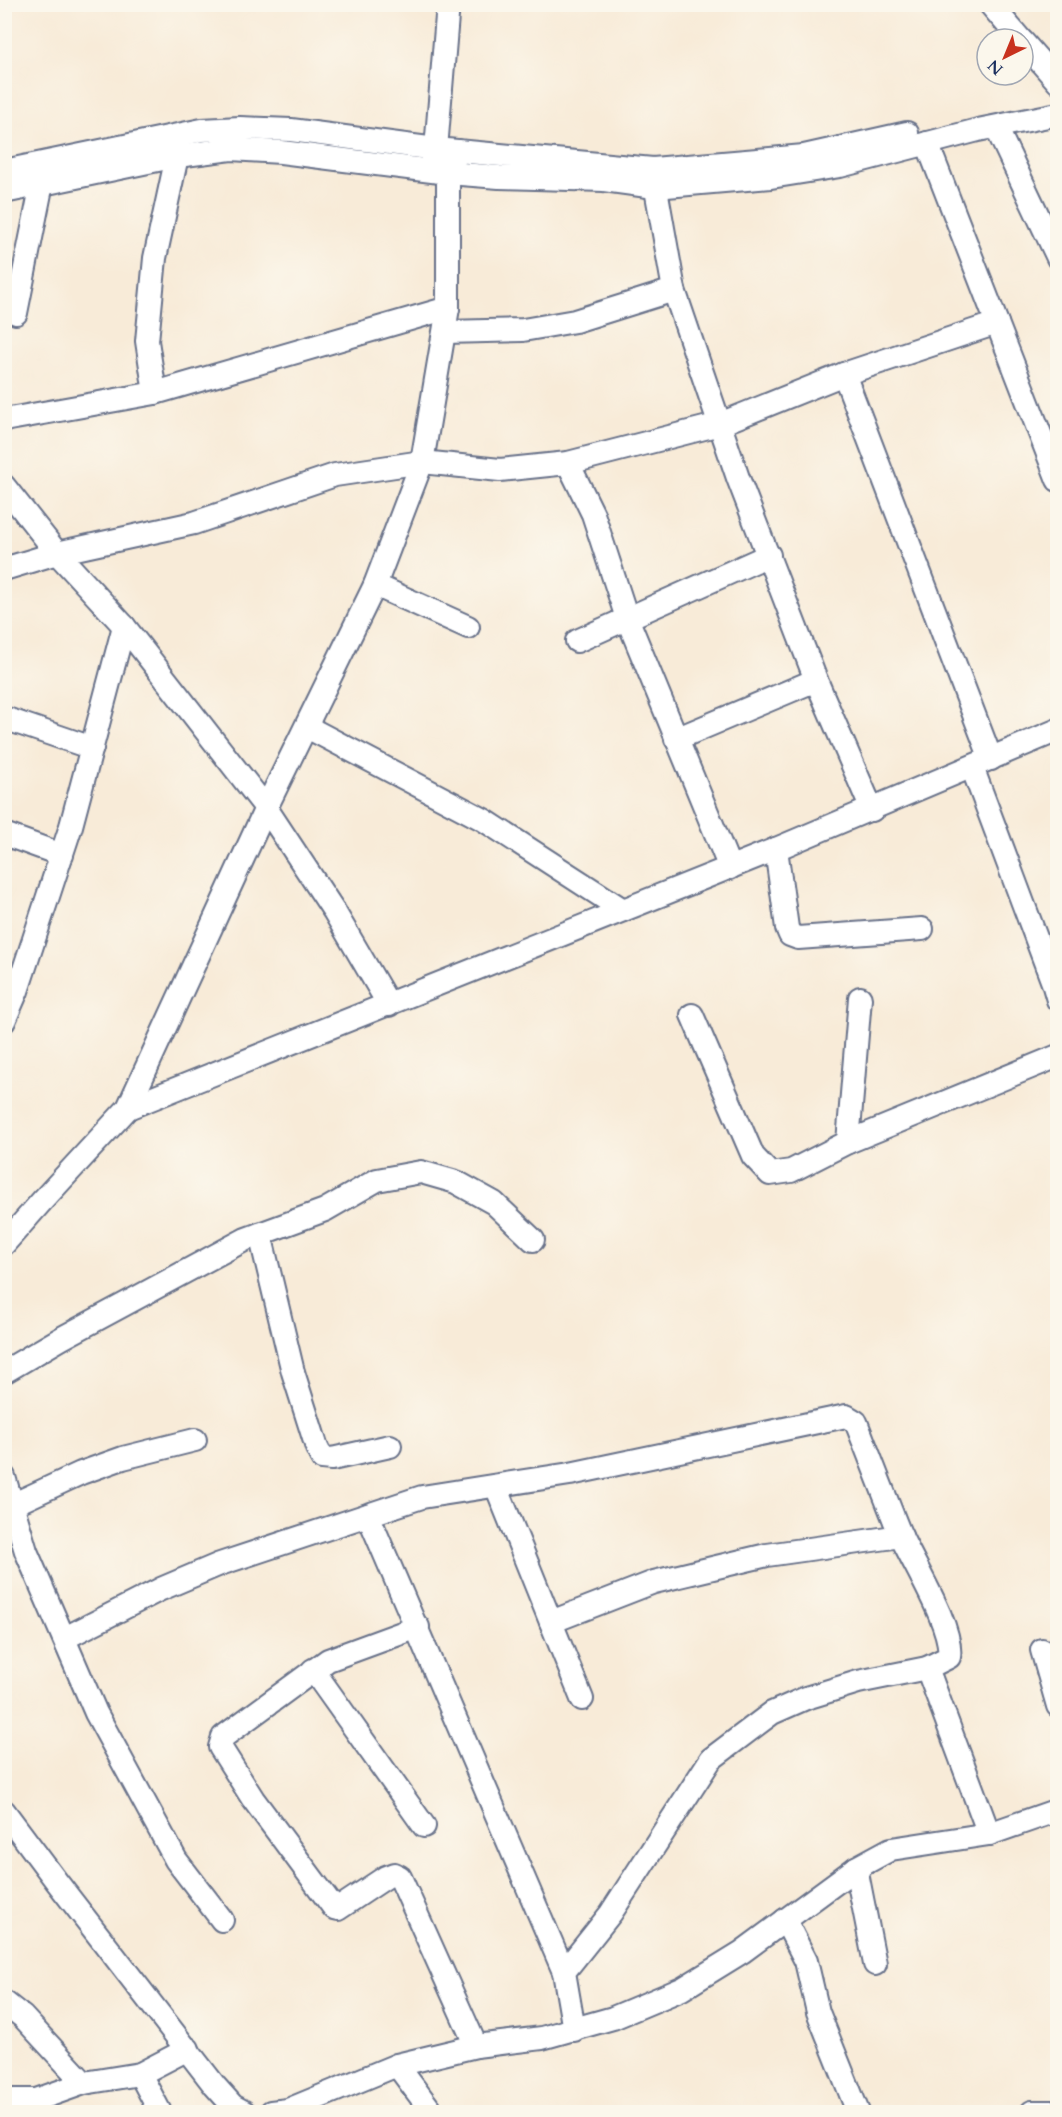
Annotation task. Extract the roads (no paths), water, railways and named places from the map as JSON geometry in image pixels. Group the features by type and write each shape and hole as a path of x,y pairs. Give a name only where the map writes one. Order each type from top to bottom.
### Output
{"street":[{"path":"4,1244 128,1108 266,808 375,585 422,462 448,308 438,171 447,150 448,4"},
{"path":"990,4 1010,27"},
{"path":"1035,55 1058,82"},
{"path":"4,171 202,130 240,128 291,130 654,178 804,156 1058,98"},
{"path":"4,192 177,156 231,149 281,152 499,177 604,180 799,173 840,166 927,143 1058,114"},
{"path":"996,127 1058,258"},
{"path":"927,143 1058,480"},
{"path":"155,393 147,341 155,258 177,156"},
{"path":"654,178 674,290 738,478 816,680 872,810"},
{"path":"16,314 42,183"},
{"path":"445,332 523,330 564,323 674,290"},
{"path":"4,420 155,393 448,308"},
{"path":"4,569 57,553 194,523 336,475 422,462 500,470 568,463 720,424 844,374 997,323"},
{"path":"844,374 982,763 1058,1000"},
{"path":"568,463 593,514 627,618 730,868"},
{"path":"4,486 57,553 123,626 266,808 334,911 389,1005"},
{"path":"577,641 769,555"},
{"path":"375,585 468,627"},
{"path":"4,1021 11,988 62,855 123,626"},
{"path":"676,739 816,680"},
{"path":"4,718 92,748"},
{"path":"307,727 484,820 623,910"},
{"path":"128,1108 730,868 1058,730"},
{"path":"4,834 62,855"},
{"path":"776,849 787,928 790,934 798,938 922,929"},
{"path":"848,1142 860,998"},
{"path":"693,1015 753,1156 770,1174 791,1171 848,1142 1058,1056"},
{"path":"4,1372 62,1338 246,1239 325,1210 377,1180 421,1172 456,1182 494,1203 533,1240"},
{"path":"261,1234 294,1372 322,1458 332,1459 390,1446"},
{"path":"65,1638 161,1589 220,1564 422,1497 570,1474 846,1416 856,1422 901,1536 945,1627 951,1646 949,1657 927,1668 858,1682 806,1698 772,1713 711,1759 611,1913 564,1972"},
{"path":"12,1505 81,1473 123,1458 195,1440"},
{"path":"4,1477 26,1551 96,1713 176,1860 222,1920"},
{"path":"496,1486 582,1699"},
{"path":"368,1515 418,1627 564,1972 574,2030"},
{"path":"551,1622 654,1582 767,1555 901,1536"},
{"path":"418,1627 328,1660 224,1737 220,1747 253,1799 334,1908 338,1909 386,1877 394,1874 400,1877 476,2046"},
{"path":"1042,1650 1058,1706"},
{"path":"927,1668 989,1834"},
{"path":"313,1670 424,1826"},
{"path":"283,2112 397,2065 476,2046 542,2038 613,2018 682,1989 742,1952 856,1868 891,1849 989,1834 1058,1810"},
{"path":"4,1811 233,2106 244,2112"},
{"path":"856,1868 875,1964"},
{"path":"785,1920 806,1961 818,2012 858,2112"},
{"path":"4,2002 23,2017 84,2083"},
{"path":"4,2100 38,2106 84,2083 140,2074 188,2049"},
{"path":"397,2065 432,2112"},
{"path":"140,2074 160,2112"},
{"path":"1032,2112 1058,2112"}]}
